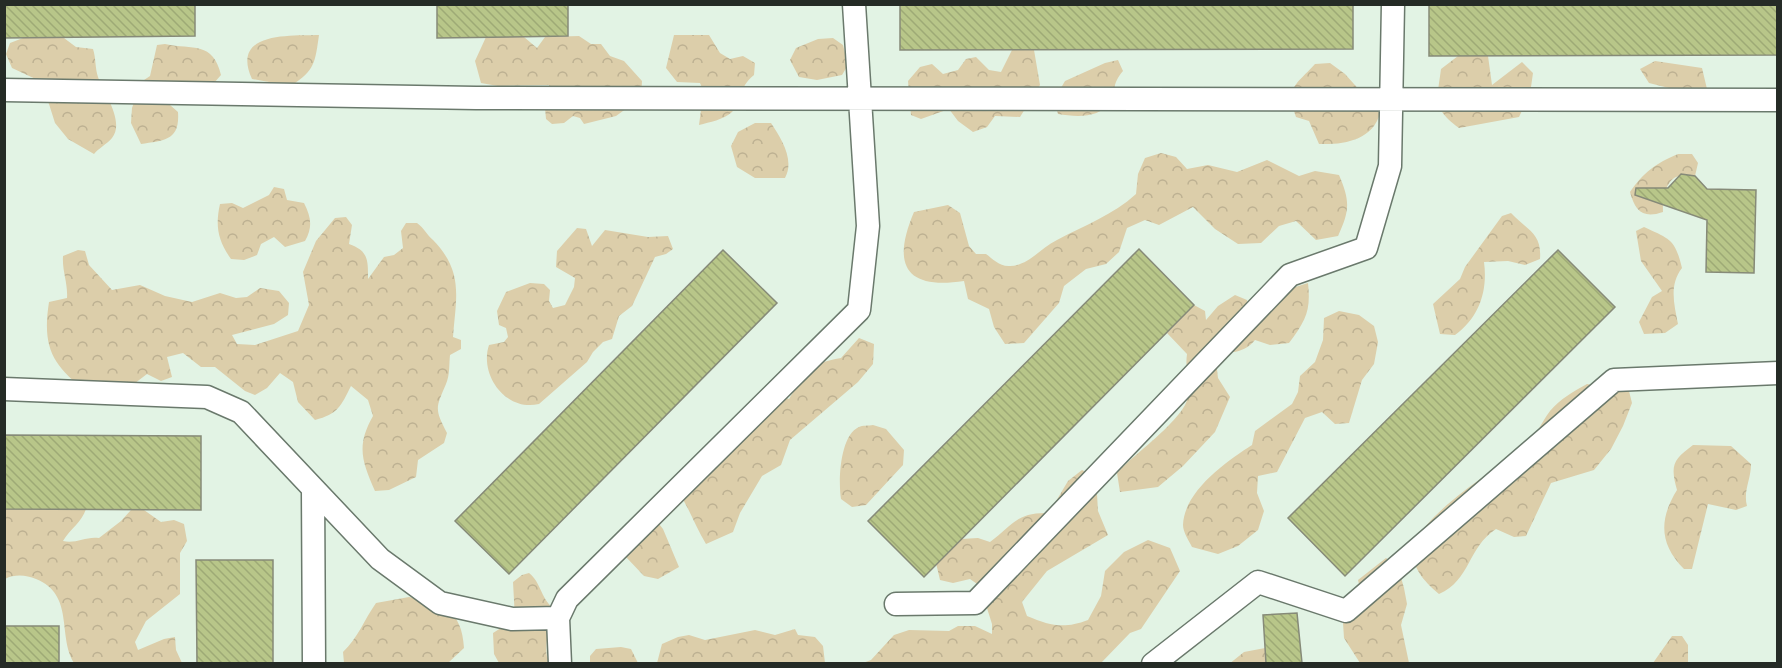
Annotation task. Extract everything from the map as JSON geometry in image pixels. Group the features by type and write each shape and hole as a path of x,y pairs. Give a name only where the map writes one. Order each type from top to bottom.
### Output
{"lane":[{"path":"560,663 558,618 567,598 859,310 868,226 854,4"},
{"path":"896,604 975,603 1290,275 1366,248 1390,166 1393,4"},
{"path":"4,90 477,98 1778,100"},
{"path":"1153,663 1258,582 1346,611 1614,380 1778,373"},
{"path":"4,389 207,396 241,412 380,559 440,603 512,619 558,618"},
{"path":"313,489 314,663"}],"green space":[{"path":"319,35 312,65 305,75 291,86 252,79 247,63 249,52 256,44 280,37"},
{"path":"674,35 709,35 720,53 730,59 743,56 755,63 754,75 745,85 736,108 728,115 699,125 701,110 707,99 700,83 677,82 666,68"},
{"path":"579,36 591,44 601,44 610,56 624,61 642,81 641,98 616,116 584,124 580,118 573,116 564,123 552,124 546,119 545,108 553,98 549,85 498,86 481,83 475,61 486,37 524,37 537,48 545,37"},
{"path":"23,38 64,38 76,47 93,49 96,71 112,108 116,124 112,138 94,154 68,139 55,123 42,82 12,68 6,54 10,43"},
{"path":"833,38 843,45 848,65 842,75 817,80 799,77 790,60 796,48 818,39"},
{"path":"157,45 193,47 207,52 213,57 221,75 214,83 168,93 170,105 178,112 176,129 173,134 163,140 141,144 131,123 132,108 141,82 150,76"},
{"path":"1012,50 1034,50 1040,85 1020,117 995,116 987,127 973,132 958,121 949,109 921,119 911,115 908,81 920,67 932,64 943,74 958,70 966,59 976,57 989,70 1001,72"},
{"path":"1458,56 1488,56 1492,85 1522,62 1533,73 1530,94 1519,117 1459,128 1444,115 1438,103 1441,69"},
{"path":"1118,60 1123,71 1117,79 1112,97 1106,107 1094,114 1072,116 1058,114 1054,100 1065,81 1105,63"},
{"path":"1655,61 1702,68 1707,89 1685,92 1649,83 1640,69"},
{"path":"1330,63 1345,74 1380,113 1371,129 1364,135 1347,142 1319,144 1309,121 1296,117 1292,93 1294,87 1315,64"},
{"path":"755,123 771,123 779,135 788,157 788,171 785,178 755,178 737,167 731,146 738,132"},
{"path":"1161,153 1176,157 1187,169 1208,165 1237,172 1267,160 1299,176 1315,171 1339,175 1347,206 1345,219 1338,236 1316,240 1296,221 1279,226 1261,243 1238,244 1215,229 1193,207 1159,225 1145,220 1127,228 1119,252 1106,264 1086,269 1064,286 1059,303 1024,343 1005,344 994,327 989,309 968,299 964,281 944,283 928,281 916,277 908,269 904,259 904,246 914,212 948,205 960,213 969,246 976,254 986,254 1003,265 1017,265 1051,243 1108,214 1136,194 1138,174 1145,158"},
{"path":"1678,154 1692,154 1698,163 1695,176 1686,175 1673,179 1666,190 1663,212 1645,214 1641,212 1634,204 1630,192 1651,169"},
{"path":"274,187 284,189 287,200 304,203 310,222 305,241 285,247 274,237 261,244 257,255 244,260 231,259 223,246 219,233 220,204 232,203 243,208 269,195"},
{"path":"1511,213 1533,233 1539,243 1540,259 1525,265 1508,261 1484,262 1485,283 1476,312 1455,335 1440,334 1433,304 1460,279 1465,267 1502,216"},
{"path":"346,217 352,225 349,244 364,253 368,267 368,279 384,257 394,255 403,248 401,231 406,223 417,223 450,263 456,286 453,337 461,340 461,349 450,355 448,377 438,403 438,413 447,433 444,443 418,460 416,477 389,490 375,491 367,471 363,445 364,436 373,416 368,400 351,386 334,412 315,420 298,402 293,382 280,373 267,388 255,395 245,391 215,367 201,367 183,353 167,357 172,377 161,381 147,374 122,393 87,392 65,373 52,354 47,318 49,302 67,298 63,256 78,250 85,251 89,265 112,290 140,285 165,296 192,302 220,293 236,298 247,297 260,288 279,291 289,303 288,315 274,324 232,335 237,344 255,345 298,331 309,305 303,272 316,241 335,218"},
{"path":"1644,227 1660,234 1674,245 1682,268 1674,288 1678,324 1665,333 1644,334 1639,322 1652,297 1662,291 1641,261 1636,231"},
{"path":"577,228 586,229 592,246 605,230 648,237 668,236 673,249 655,257 632,306 619,316 612,339 603,342 587,362 539,404 527,405 516,402 506,397 498,389 488,368 489,345 504,342 508,337 506,328 499,325 497,311 506,292 530,283 544,284 550,290 549,301 553,308 565,305 574,287 575,278 556,267 557,251"},
{"path":"1308,283 1309,301 1306,315 1289,343 1270,345 1255,340 1242,350 1215,353 1218,378 1230,397 1215,432 1183,466 1158,487 1120,492 1117,473 1169,425 1185,405 1188,396 1187,354 1167,333 1194,305 1205,311 1206,320 1218,306 1235,295 1247,300 1249,318 1286,290"},
{"path":"1339,311 1359,315 1374,326 1378,342 1374,364 1362,380 1349,423 1335,424 1322,412 1305,418 1277,472 1258,476 1257,493 1264,511 1258,530 1238,546 1218,554 1192,547 1183,525 1185,512 1191,500 1219,468 1252,445 1255,431 1292,404 1298,392 1300,376 1315,362 1323,340 1324,318"},
{"path":"859,338 874,344 873,364 858,382 790,440 781,465 762,476 740,513 733,532 706,544 677,490 775,393 789,399 809,371 822,363 841,358"},
{"path":"1587,384 1629,391 1632,403 1611,449 1594,470 1551,483 1526,536 1514,537 1496,529 1479,545 1457,581 1439,594 1430,586 1415,565 1413,553 1417,540 1427,525 1459,495 1524,448 1554,407"},
{"path":"873,425 886,429 904,450 903,465 866,505 852,507 841,499 840,470 844,449 848,439 860,426"},
{"path":"1693,445 1731,446 1751,464 1751,470 1746,495 1747,506 1736,510 1708,504 1692,569 1684,569 1670,550 1664,531 1667,511 1677,490 1674,475 1675,464 1677,459"},
{"path":"1082,470 1096,477 1098,511 1108,535 1047,571 1022,602 1027,616 1057,625 1072,625 1088,620 1101,596 1105,571 1124,552 1148,540 1170,548 1180,571 1141,629 1130,633 1101,663 860,664 871,660 894,635 909,630 949,631 958,626 975,626 992,634 992,624 980,586 970,579 953,583 940,580 936,563 961,539 978,538 990,542 1016,520 1038,513 1049,513 1068,481"},
{"path":"5,509 86,509 82,518 63,541 68,542 99,538 131,510 144,510 161,522 174,520 184,524 187,541 180,553 180,594 146,621 135,642 138,650 175,637 176,650 182,663 74,663 66,640 61,605 56,595 48,586 36,579 17,576 5,579"},
{"path":"652,515 663,529 679,567 658,579 644,576 626,557 630,537"},
{"path":"1386,558 1398,567 1404,588 1407,604 1401,625 1409,663 1360,663 1344,638 1343,623 1365,609 1358,580"},
{"path":"529,573 553,608 546,651 547,657 556,663 499,663 494,654 493,633 515,619 513,582"},
{"path":"409,597 441,606 449,611 459,625 464,648 448,663 344,663 343,652 357,635 376,603"},
{"path":"795,629 798,635 815,637 823,646 825,663 657,663 662,644 678,637 689,635 705,640 755,630 775,635"},
{"path":"1672,636 1682,636 1688,645 1688,663 1653,663"},
{"path":"621,647 631,649 638,663 590,663 590,656 596,649"},
{"path":"1265,648 1266,663 1229,664 1244,652"}],"building":[{"path":"4,4 195,4 195,36 4,38"},
{"path":"437,4 568,4 568,36 437,38"},
{"path":"900,4 1353,4 1353,49 900,50"},
{"path":"1429,4 1778,4 1778,55 1429,56"},
{"path":"1681,174 1695,176 1707,189 1756,190 1754,273 1706,272 1707,220 1635,195 1636,188 1668,188"},
{"path":"1139,249 1194,305 924,577 868,521"},
{"path":"723,250 777,303 509,574 455,521"},
{"path":"1558,250 1615,307 1345,576 1288,518"},
{"path":"4,435 201,436 201,510 4,509"},
{"path":"196,560 273,560 273,663 197,663"},
{"path":"1297,613 1302,663 1266,663 1263,615"},
{"path":"4,626 59,626 59,663 4,663"}]}
